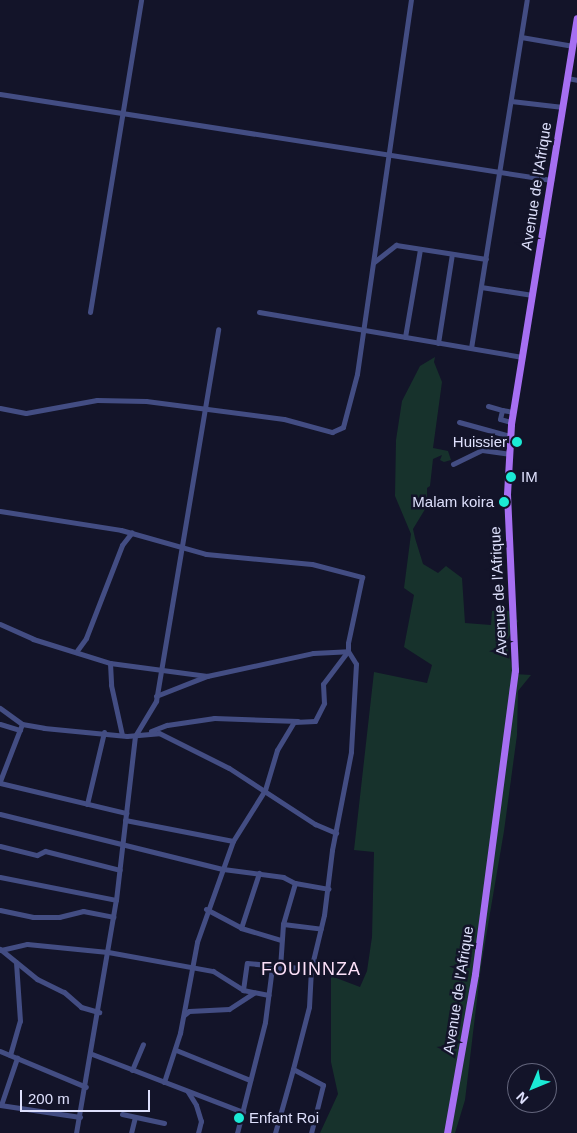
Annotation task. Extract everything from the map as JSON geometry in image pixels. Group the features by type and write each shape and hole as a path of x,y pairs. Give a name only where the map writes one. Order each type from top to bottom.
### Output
{"main road":[{"name":"Avenue de l'Afrique","path":"447,1133 475,974 515,670 508,533 510,436 577,18"}],"street":[{"path":"90,312 141,0"},
{"path":"0,408 26,413 97,400 206,408 284,419 337,431 347,419 364,330 391,157 392,126 411,0"},
{"path":"472,348 527,0"},
{"path":"521,37 572,46"},
{"path":"567,78 577,80"},
{"path":"0,94 391,157 551,180"},
{"path":"511,101 562,107"},
{"path":"374,262 396,245 486,259"},
{"path":"405,337 420,249"},
{"path":"438,343 452,254"},
{"path":"481,286 532,295"},
{"path":"259,312 522,357"},
{"path":"76,1133 92,1054 116,900 135,736 156,696 218,329"},
{"path":"488,406 513,412"},
{"path":"502,410 500,419 512,422"},
{"path":"459,422 510,436"},
{"path":"453,464 482,450 509,454"},
{"path":"0,511 132,532 182,548 244,560 326,566 362,577 348,651 323,684 324,703 315,721 205,719 167,725 145,734"},
{"path":"76,652 86,638 122,545 132,532"},
{"path":"0,624 34,640 110,663 207,676"},
{"path":"156,696 207,676 308,654 348,651"},
{"path":"275,1133 309,1007 311,969 322,930 354,724 356,664 348,651"},
{"path":"110,663 111,685 122,735"},
{"path":"0,708 22,724 135,736 159,733 266,790 315,824 336,833"},
{"path":"164,1082 176,1050 191,968 206,909 217,891 233,841 266,790 275,754 294,722 301,721"},
{"path":"0,724 20,730"},
{"path":"22,724 0,782 126,813"},
{"path":"87,804 104,732"},
{"path":"0,814 122,847 223,869 283,877 295,883 328,889"},
{"path":"125,820 233,841"},
{"path":"0,846 37,855 45,851 120,870"},
{"path":"241,928 259,873"},
{"path":"0,877 116,900"},
{"path":"280,968 283,924 295,883"},
{"path":"206,909 241,928 281,940"},
{"path":"0,910 32,917 59,917 83,911 113,917"},
{"path":"283,924 322,930"},
{"path":"0,949 27,944 108,952 213,971 243,990 269,995"},
{"path":"0,949 37,979 64,992 81,1007 98,1012"},
{"path":"10,1055 20,1021 16,962"},
{"path":"243,990 247,963 280,968 311,969"},
{"path":"237,1133 269,995 272,967"},
{"path":"183,1015 189,1011 229,1009 254,993"},
{"path":"132,1070 143,1044"},
{"path":"0,1050 86,1087"},
{"path":"176,1050 250,1080"},
{"path":"92,1054 243,1112"},
{"path":"18,1058 0,1105 80,1117"},
{"path":"293,1069 324,1085 311,1133"},
{"path":"187,1092 196,1105 200,1121 198,1133"},
{"path":"122,1114 164,1123"},
{"path":"131,1133 135,1117"}],"green space":[{"path":"435,357 434,362 442,382 433,448 448,451 451,460 444,462 440,460 442,455 433,459 430,486 427,488 427,506 413,529 415,538 423,564 438,573 446,566 462,578 465,623 491,625 492,611 509,611 518,621 506,642 514,674 531,675 518,691 517,735 504,831 481,966 465,1100 455,1133 320,1133 338,1094 331,1062 331,976 360,987 367,971 372,937 374,852 354,850 374,672 427,683 432,665 404,647 414,595 404,588 411,534 395,496 396,440 402,401 420,366"}],"place":[{"name":"Huissier","path":"517,442"},
{"name":"IM","path":"511,477"},
{"name":"Malam koira","path":"504,502"},
{"name":"Enfant Roi","path":"239,1118"}],"district":[{"name":"FOUINNZA","path":"311,969"}]}
